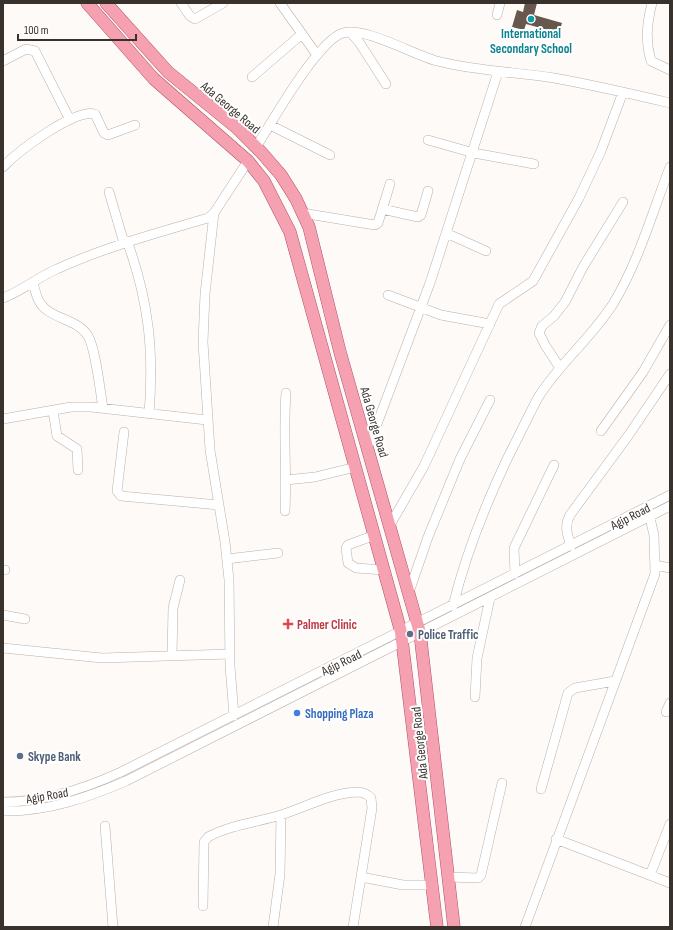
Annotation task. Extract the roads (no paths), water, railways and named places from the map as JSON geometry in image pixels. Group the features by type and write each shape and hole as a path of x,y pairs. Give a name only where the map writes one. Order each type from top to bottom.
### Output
{"main road":[{"name":"Ada George Road","path":"87,3 154,78 248,161 272,195 290,232 402,637 437,927"},
{"name":"Ada George Road","path":"106,3 168,72 237,128 256,147 281,175 302,213 312,240 340,352 419,628 454,927"}],"street":[{"path":"181,3 190,16 195,19 223,3"},
{"path":"280,3 317,55"},
{"path":"497,15 500,3"},
{"path":"652,3 647,23 647,46 651,61 670,70"},
{"path":"256,147 317,55 329,40 343,32 357,32 372,36 437,61 498,72 554,78 670,103"},
{"path":"350,32 359,42 386,84"},
{"path":"252,77 302,34"},
{"path":"3,61 26,49 35,51 70,120"},
{"path":"368,448 420,308 474,153 498,72"},
{"path":"390,525 424,466 499,304 533,280 580,198 601,151 623,92"},
{"path":"3,167 29,143 70,120 90,113 95,114 104,134 108,135 134,125"},
{"path":"270,125 330,155"},
{"path":"428,140 474,153 534,164"},
{"path":"3,298 33,283 55,269 126,242 208,218 214,213 248,161"},
{"path":"453,606 469,550 487,502 540,396 560,368 583,343 612,304 640,249 670,167"},
{"path":"302,213 375,225 378,223 390,184"},
{"path":"109,192 144,296 150,339 152,380 149,414"},
{"path":"382,210 418,217 421,215 428,192"},
{"path":"560,368 539,333 542,326 554,316 565,302 622,202"},
{"path":"214,213 203,342 210,450 220,504 227,559 230,654 234,716"},
{"path":"446,233 486,251"},
{"path":"33,283 39,302 48,311 79,328 88,336 98,376 103,408"},
{"path":"388,295 420,308 461,320 490,324"},
{"path":"601,431 643,372 670,325"},
{"path":"571,546 566,530 566,523 570,515 628,436 670,374"},
{"path":"285,510 286,480 284,458 286,393"},
{"path":"409,592 428,538 460,459 490,400"},
{"path":"3,419 71,407 103,408 207,420"},
{"path":"53,411 57,436 77,449 78,470"},
{"path":"124,432 117,491 121,496 220,504"},
{"path":"515,574 514,548 554,465"},
{"path":"286,480 315,477 356,467"},
{"path":"661,500 670,489"},
{"name":"Agip Road","path":"3,811 59,804 105,790 419,628 490,598 648,511 661,500 670,495"},
{"name":"Agip Road","path":"419,628 453,606 571,546 648,511 670,506"},
{"path":"525,927 556,839 648,595 654,574 655,564 654,535 648,511"},
{"path":"375,535 350,542 346,548 348,563 356,568 384,570"},
{"path":"227,559 278,553"},
{"path":"655,564 670,568"},
{"path":"172,656 173,608 180,580"},
{"path":"475,697 477,658 490,598"},
{"path":"3,615 25,619"},
{"name":"Agip Road","path":"3,802 36,799 80,789 121,772 234,716 402,637"},
{"path":"3,648 102,658 230,654"},
{"path":"541,789 568,693 575,688 615,681"},
{"path":"666,712 670,703"},
{"path":"448,877 478,878 481,875 502,783"},
{"path":"203,906 204,842 208,837 282,815 319,800 345,793 359,792 367,794 371,798 372,808 353,927"},
{"path":"273,927 280,874 282,815"},
{"path":"650,875 670,824"},
{"path":"105,826 113,927"},
{"path":"556,839 670,882"},
{"path":"361,877 403,886 432,885"}],"place":[{"name":"International Secondary School","path":"531,19"},
{"name":"Palmer Clinic","path":"288,624"},
{"name":"Police Traffic","path":"410,634"},
{"name":"Shopping Plaza","path":"297,713"},
{"name":"Skype Bank","path":"20,756"}]}
